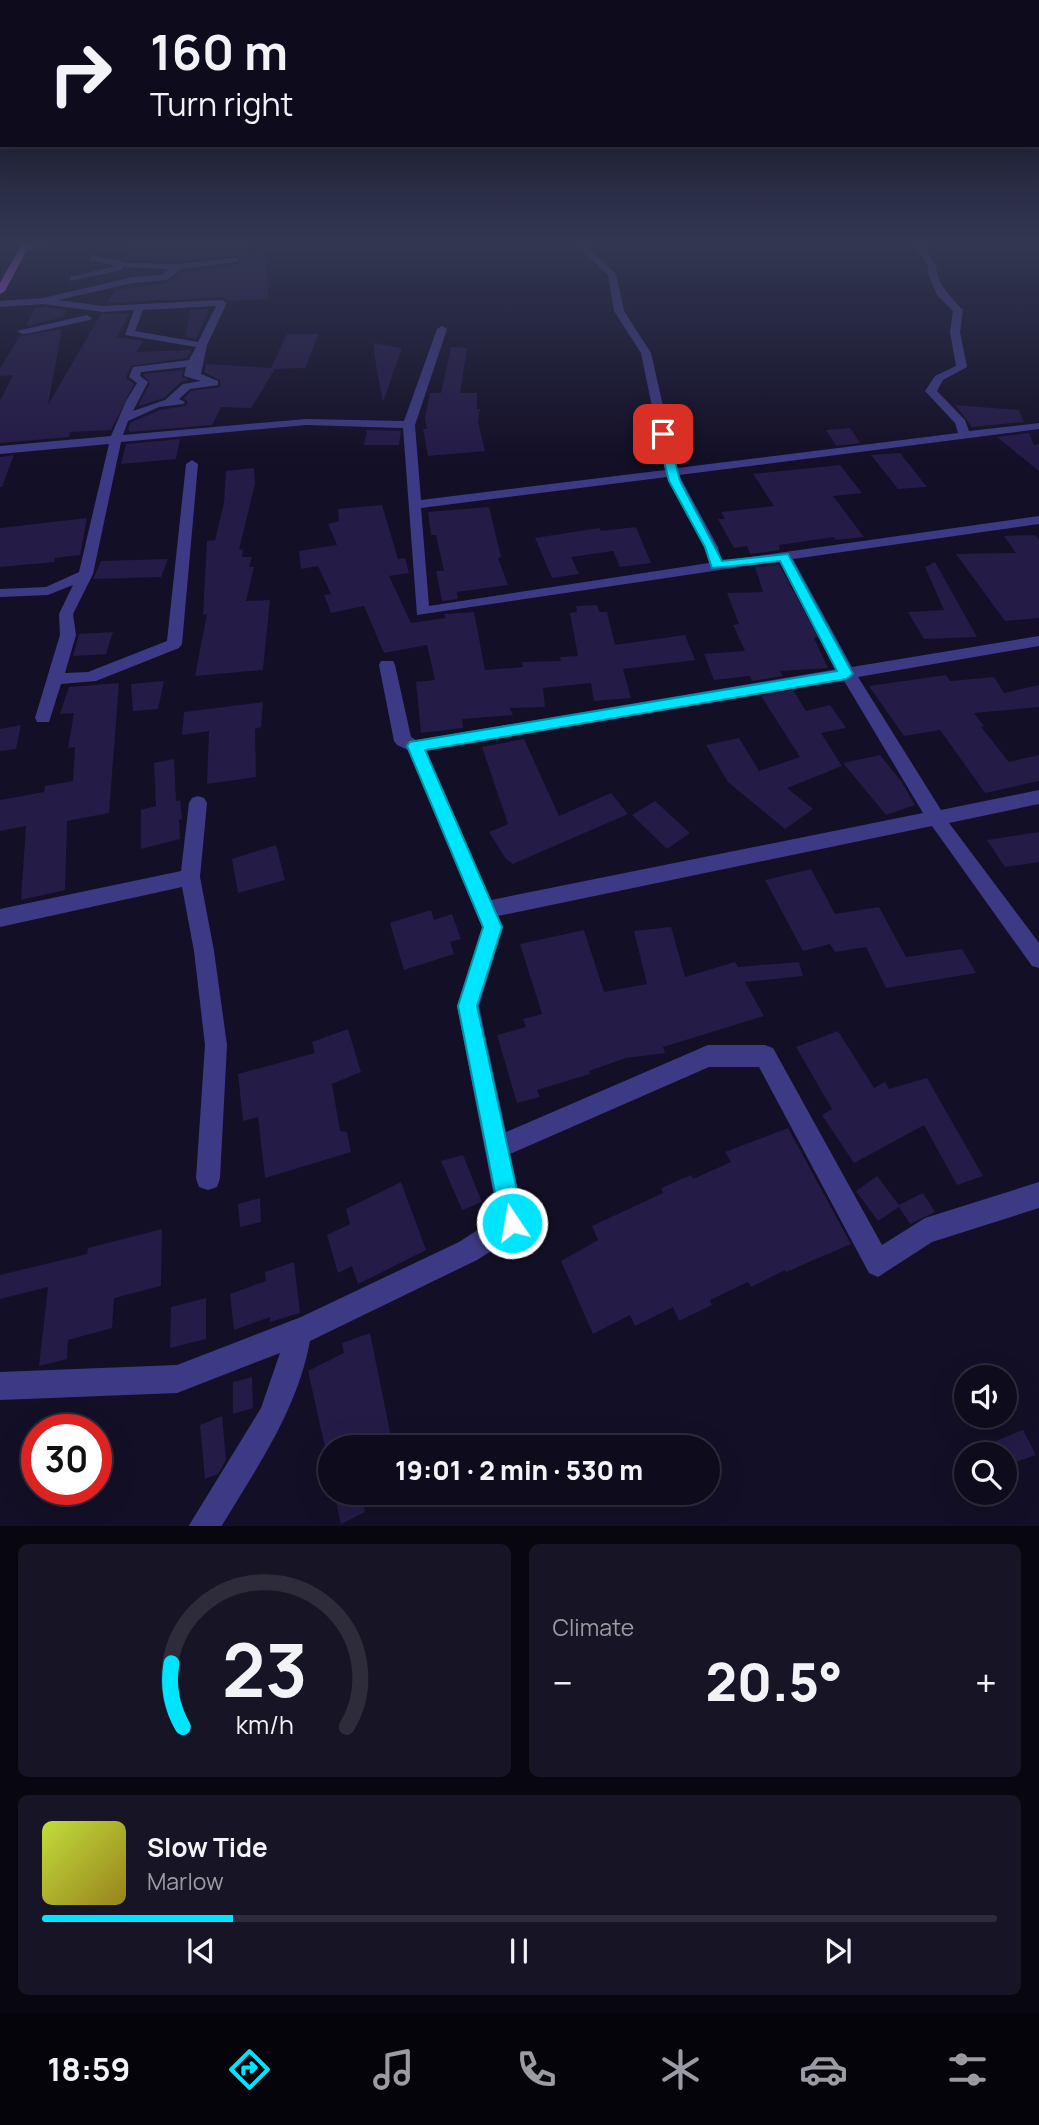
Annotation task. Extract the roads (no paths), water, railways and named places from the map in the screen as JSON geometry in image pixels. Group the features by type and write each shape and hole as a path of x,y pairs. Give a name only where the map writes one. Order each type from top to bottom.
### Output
{"street":[{"path":"22,331 49,329 66,319 91,320 88,315"},
{"path":"136,315 129,333 159,336 209,330"},
{"path":"123,419 157,404 174,402 187,386 214,383 195,375 197,363 216,315"},
{"path":"622,315 646,353 672,471 711,547 717,566"},
{"path":"957,315 955,332 962,367 939,379 931,391 961,422 964,435"},
{"path":"442,329 409,425 422,612 1039,520"},
{"path":"159,336 197,363"},
{"path":"43,718 68,635 65,614 86,573 116,439 132,396 143,382 134,377 137,369 197,363 213,355"},
{"path":"0,450 306,422 409,425"},
{"path":"414,505 1039,426"},
{"path":"55,679 90,677 174,644 192,464"},
{"path":"784,556 846,674 937,816 1039,959"},
{"path":"0,593 48,592 86,573"},
{"path":"387,665 402,741 415,746 1039,641"},
{"path":"0,1386 177,1379 298,1332 468,1251 512,1223 468,1006 493,927 415,746"},
{"path":"486,910 1039,797"},
{"path":"198,803 190,877 204,951 216,1045 208,1178"},
{"path":"0,918 190,877"},
{"path":"497,1148 708,1056 765,1056 878,1264 925,1231 1039,1195"},
{"path":"204,1526 271,1418 290,1368 298,1332"}]}
